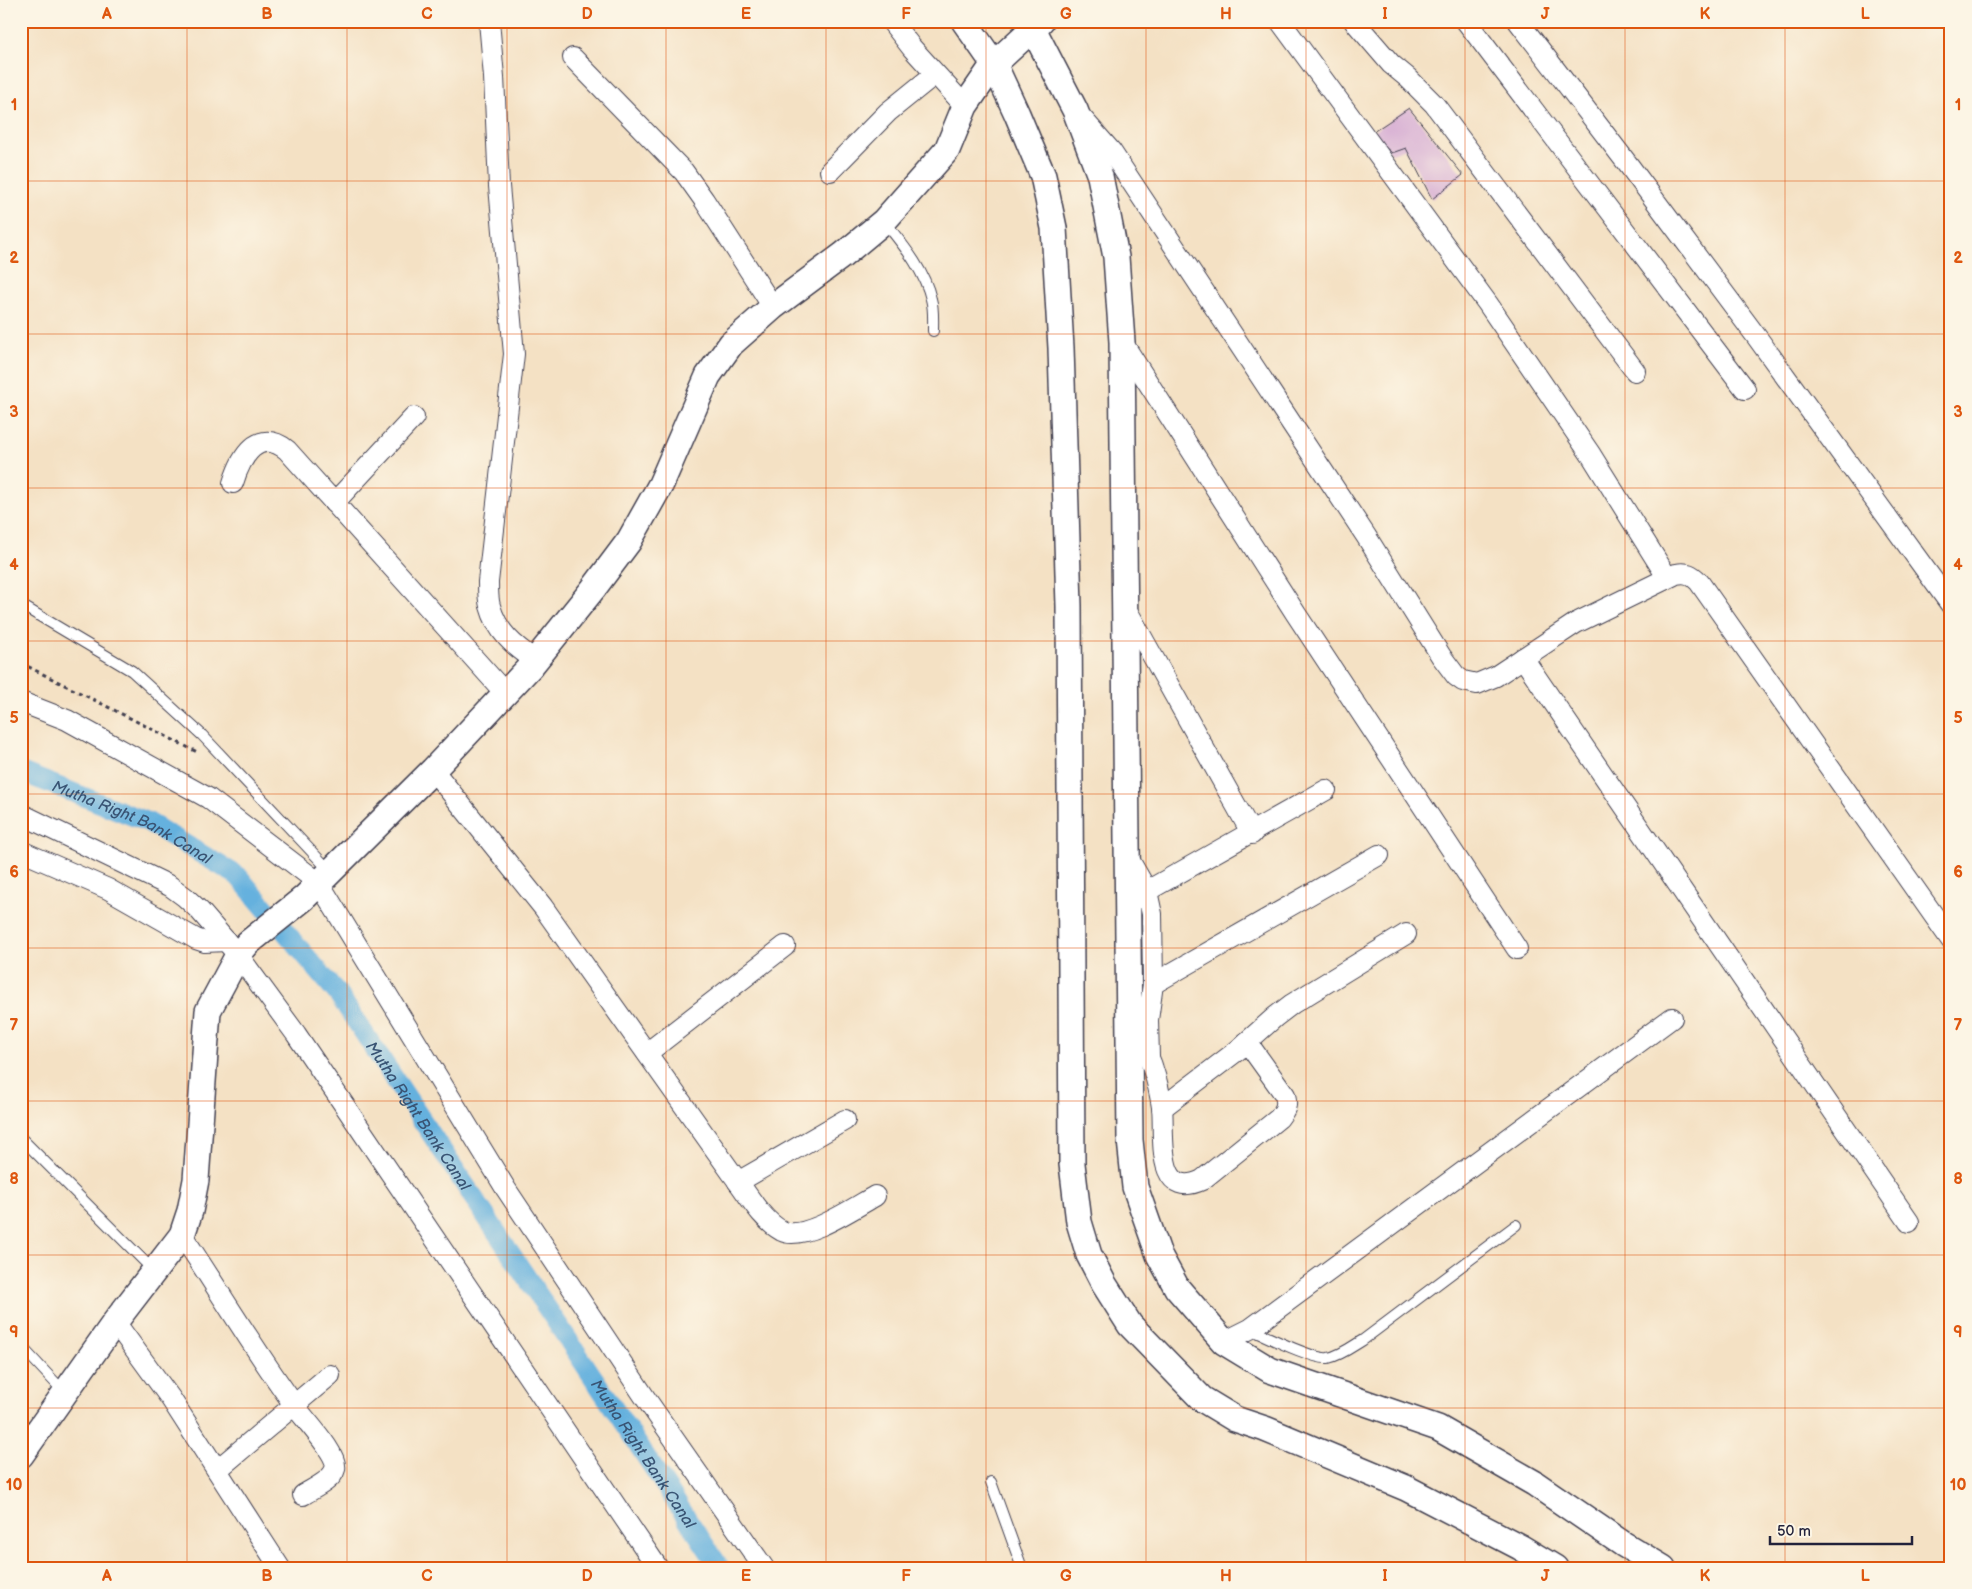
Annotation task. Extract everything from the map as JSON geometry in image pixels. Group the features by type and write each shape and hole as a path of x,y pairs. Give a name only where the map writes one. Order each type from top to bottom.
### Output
{"street":[{"path":"489,21 494,77 499,186 514,354 489,564 488,590 490,606 503,633 512,645 535,660"},
{"path":"891,21 935,74 965,106"},
{"path":"964,21 997,61 1043,176 1054,228 1062,348 1069,606 1072,1164 1079,1222 1089,1255 1104,1284 1130,1325 1202,1399 1235,1419 1265,1429 1406,1488 1520,1547 1555,1568"},
{"path":"1280,21 1488,304 1591,455 1667,577"},
{"path":"1354,21 1391,64 1434,104 1635,371"},
{"path":"1466,21 1745,389"},
{"path":"1518,21 1745,320 1951,605"},
{"path":"21,1454 116,1322 182,1235 190,1211 196,1180 208,1011 237,946 318,884 433,770 535,660 593,589 629,541 661,484 708,376 731,344 773,306 843,255 884,221 947,150 965,106 997,61 1032,26 1075,110 1100,176 1116,257 1122,342 1127,1026 1130,1140 1136,1187 1159,1255 1177,1288 1224,1342 1270,1370 1438,1428 1534,1483 1623,1544 1663,1568"},
{"path":"573,58 684,172 773,306"},
{"path":"830,171 888,112 935,74"},
{"path":"1075,110 1111,151 1366,536 1441,656 1456,676 1463,681 1477,684 1496,676 1576,623 1667,577 1686,572 1692,575 1699,582 1951,940"},
{"path":"1122,342 1296,614 1517,949"},
{"path":"334,503 414,417"},
{"path":"233,483 238,467 246,454 262,442 272,441 278,443 287,450 504,693"},
{"path":"1123,603 1252,834"},
{"path":"1523,658 1910,1222"},
{"path":"21,702 67,720 208,798 318,884 506,1190 641,1391 764,1568"},
{"path":"433,770 543,907 738,1182 772,1223 784,1232 797,1233 814,1229 875,1196"},
{"path":"1147,891 1252,834 1326,790"},
{"path":"21,814 170,886 237,946 658,1568"},
{"path":"21,851 108,889 196,939 237,946"},
{"path":"1153,984 1378,855"},
{"path":"1127,856 1147,891 1152,914 1153,984 1148,1020 1149,1057"},
{"path":"1162,1108 1247,1042 1292,1004 1406,934"},
{"path":"647,1053 785,946"},
{"path":"1224,1342 1250,1329 1672,1018"},
{"path":"1127,1026 1149,1057 1153,1066 1162,1108 1163,1154 1170,1174 1185,1184 1192,1184 1202,1180 1279,1118 1285,1110 1287,1104 1285,1096 1247,1042"},
{"path":"738,1182 845,1120"},
{"path":"182,1235 295,1406 324,1443 335,1462 335,1470 331,1476 303,1495"},
{"path":"116,1322 171,1399 280,1568"},
{"path":"217,1470 330,1375"}],"lane":[{"path":"884,221 916,264 925,280 932,301 933,331"},
{"path":"21,605 132,671 202,735 318,884"},
{"path":"21,1138 154,1271"},
{"path":"1250,1329 1313,1355 1327,1358 1338,1354 1363,1340 1516,1225"},
{"path":"21,1346 65,1393"},
{"path":"992,1482 1022,1568"}],"path":[{"path":"21,663 202,755"}],"building":[{"path":"1409,108 1463,175 1432,199 1406,148 1392,153 1370,134"}],"waterway":[{"name":"Mutha Right Bank Canal","path":"21,772 148,822 238,876 338,994 720,1568"}]}
